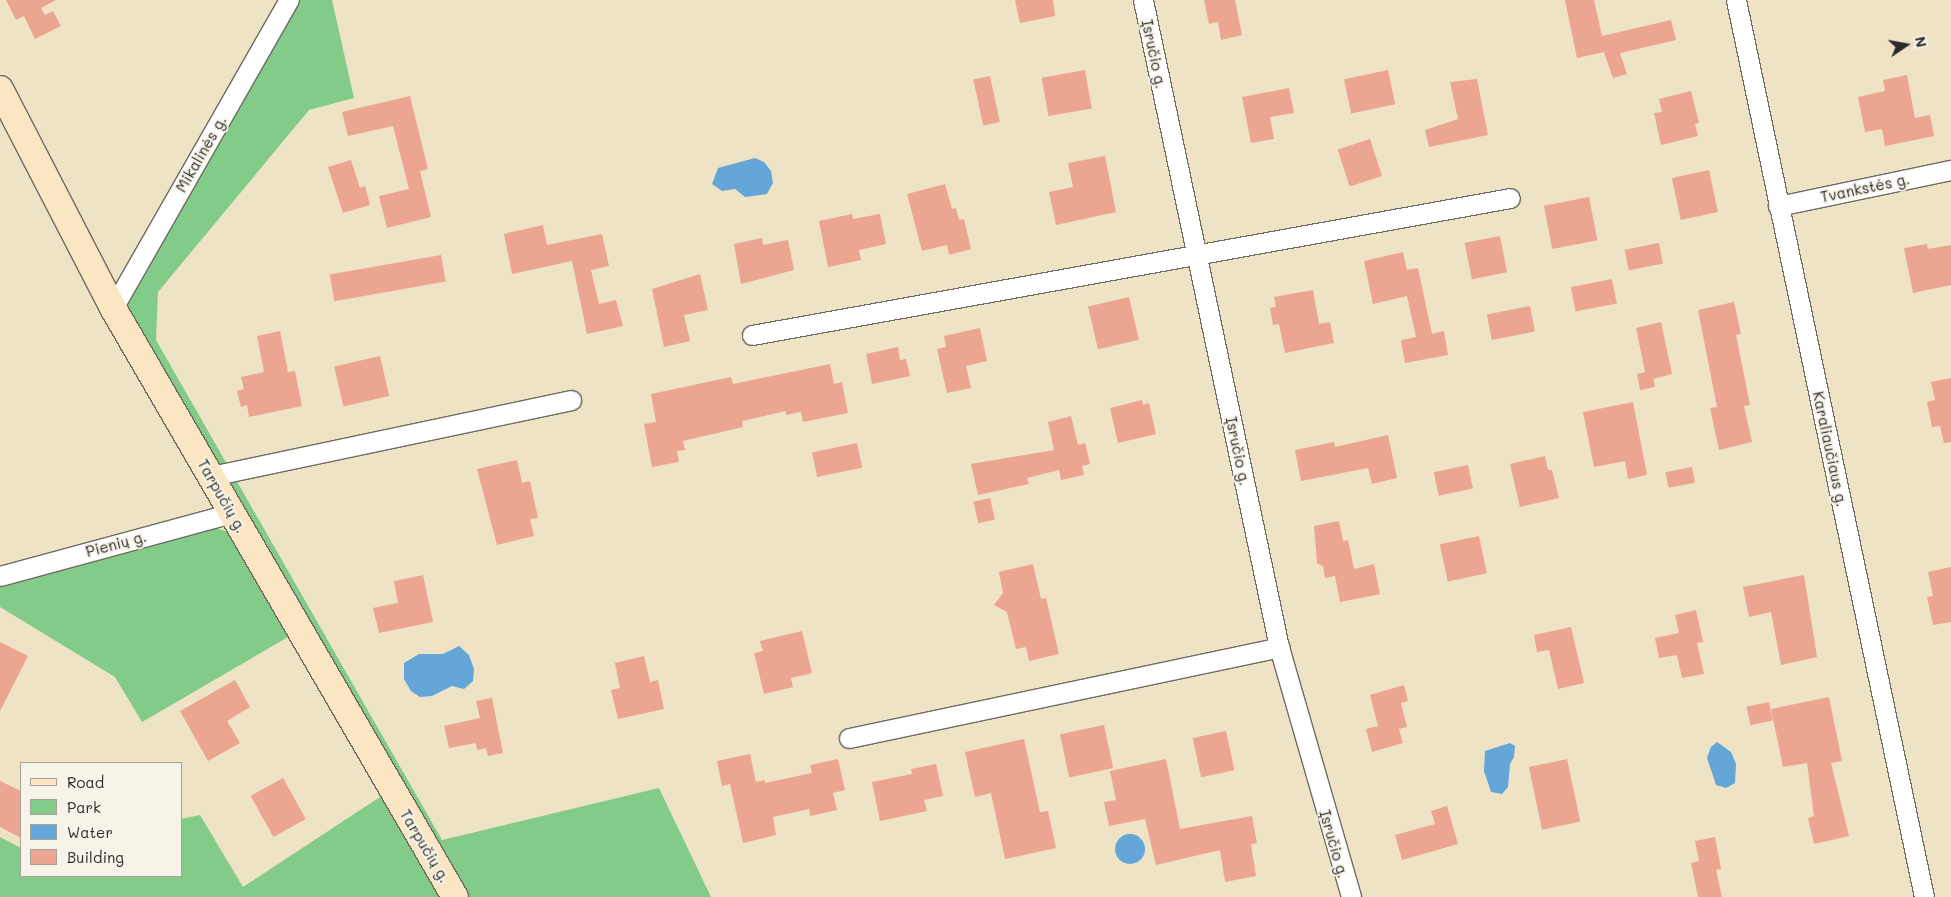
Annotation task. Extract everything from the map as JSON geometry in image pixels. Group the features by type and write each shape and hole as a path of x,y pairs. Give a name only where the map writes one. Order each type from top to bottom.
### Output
{"main road":[{"name":"Tarpučių g.","path":"0,89 113,308 455,897"}],"street":[{"name":"Mikalinės g.","path":"113,308 288,0"},
{"name":"Įsručio g.","path":"1143,0 1279,647 1351,897"},
{"name":"Karaliaučiaus g.","path":"1736,0 1924,897"},
{"name":"Tvankstės g.","path":"1778,206 1951,170"},
{"path":"752,335 1510,198"},
{"path":"211,476 571,400"},
{"name":"Pienių g.","path":"0,576 232,513"},
{"path":"848,738 1279,647"}],"green space":[{"path":"289,0 332,0 354,98 309,110 158,292 156,340 442,840 659,788 711,897 0,897 0,837 20,847 20,877 182,877 182,819 200,815 243,887 383,795 113,308"},
{"path":"206,525 228,532 288,637 142,722 115,677 0,607 0,585"}],"water":[{"path":"755,158 764,162 771,171 773,183 767,194 745,197 735,189 722,191 712,184 718,168"},
{"path":"459,646 469,655 474,669 473,681 464,689 452,686 432,696 420,697 411,691 404,679 404,663 419,654 443,654"},
{"path":"1717,742 1731,752 1736,764 1735,783 1726,788 1716,785 1707,758 1711,747"},
{"path":"1510,743 1515,746 1514,757 1510,764 1508,787 1502,794 1491,792 1484,771 1485,751"},
{"path":"1130,834 1141,838 1145,849 1141,860 1130,864 1119,860 1115,849 1119,838"}],"building":[{"path":"6,0 56,0 41,8 45,15 53,11 61,26 35,39 24,16 16,20"},
{"path":"1015,0 1053,0 1055,16 1020,23"},
{"path":"1204,0 1235,0 1242,35 1221,40 1218,22 1209,24"},
{"path":"1565,0 1594,0 1602,36 1671,20 1676,40 1620,53 1627,74 1613,78 1604,52 1577,58"},
{"path":"1085,70 1092,108 1048,116 1042,78"},
{"path":"1388,70 1395,104 1351,114 1344,79"},
{"path":"1907,75 1915,118 1930,115 1934,136 1885,146 1882,129 1865,132 1858,97 1885,91 1883,80"},
{"path":"990,76 1000,122 983,126 973,80"},
{"path":"1477,79 1488,135 1429,147 1425,130 1458,119 1450,82"},
{"path":"1289,88 1294,113 1270,117 1274,139 1251,143 1242,97"},
{"path":"1691,91 1699,123 1695,124 1698,136 1661,145 1654,113 1662,112 1659,99"},
{"path":"410,96 428,169 420,171 431,217 387,228 379,196 409,189 393,126 348,136 342,112"},
{"path":"1370,139 1382,176 1350,187 1338,150"},
{"path":"1105,156 1116,212 1056,225 1049,192 1073,187 1068,163"},
{"path":"351,160 360,188 365,186 370,205 343,213 328,167"},
{"path":"1709,170 1718,212 1681,220 1672,178"},
{"path":"945,184 952,209 956,208 959,220 964,219 971,249 949,255 947,245 922,251 907,194"},
{"path":"1589,197 1597,240 1552,249 1544,206"},
{"path":"852,214 853,219 880,214 886,244 859,250 861,260 828,267 819,221"},
{"path":"543,225 547,245 602,234 609,266 591,270 599,304 616,300 623,326 587,334 572,261 512,274 504,234"},
{"path":"1500,236 1507,272 1472,279 1465,243"},
{"path":"762,238 763,245 788,240 794,270 741,284 734,244"},
{"path":"1659,243 1663,264 1629,270 1625,250"},
{"path":"1927,244 1928,249 1951,245 1951,285 1913,293 1904,248"},
{"path":"1403,252 1407,270 1418,268 1432,334 1444,331 1448,355 1405,363 1401,340 1416,337 1407,296 1373,304 1364,261"},
{"path":"441,255 446,282 334,301 330,275"},
{"path":"700,274 708,310 684,315 690,341 664,347 652,289"},
{"path":"1612,279 1617,304 1576,312 1571,287"},
{"path":"1313,290 1319,324 1330,322 1334,343 1285,353 1279,324 1273,325 1270,308 1276,307 1274,297"},
{"path":"1129,297 1139,340 1098,349 1088,306"},
{"path":"1734,302 1741,334 1736,335 1750,405 1744,406 1752,442 1719,450 1710,408 1717,407 1698,310"},
{"path":"1530,306 1535,332 1492,340 1487,314"},
{"path":"1661,322 1672,374 1653,379 1655,387 1640,390 1637,374 1645,372 1636,328"},
{"path":"980,328 987,361 966,366 971,388 947,393 937,349 946,347 944,336"},
{"path":"280,331 288,372 295,371 302,406 249,417 247,405 241,407 237,391 244,389 241,377 264,372 257,336"},
{"path":"898,347 900,360 906,359 910,376 872,384 866,354"},
{"path":"380,356 389,396 343,407 334,367"},
{"path":"830,364 834,384 842,382 848,413 803,422 801,412 786,415 786,411 742,421 743,427 683,441 685,450 677,451 679,462 652,467 644,424 656,422 651,394 731,377 733,384"},
{"path":"1951,378 1951,442 1944,443 1940,426 1932,427 1927,402 1935,400 1931,382"},
{"path":"1142,400 1143,405 1149,403 1156,434 1118,443 1110,408"},
{"path":"1633,402 1647,475 1628,479 1625,461 1594,467 1583,412"},
{"path":"1071,416 1078,445 1085,443 1090,464 1082,466 1084,475 1061,480 1059,470 1027,478 1029,484 978,495 971,464 1054,450 1048,422"},
{"path":"1388,435 1397,478 1372,484 1368,468 1301,481 1295,450 1334,442 1335,447"},
{"path":"857,443 862,467 817,477 812,453"},
{"path":"1545,456 1548,470 1552,470 1559,498 1520,507 1510,464"},
{"path":"517,460 522,483 530,481 538,518 530,519 534,536 497,545 477,469"},
{"path":"1468,465 1473,488 1439,496 1434,472"},
{"path":"1692,467 1695,483 1669,488 1665,472"},
{"path":"990,498 995,519 978,523 973,502"},
{"path":"1339,521 1343,541 1348,540 1354,569 1374,564 1380,594 1340,602 1335,576 1325,578 1323,566 1317,563 1314,526"},
{"path":"1479,536 1487,573 1448,581 1440,544"},
{"path":"1033,564 1041,599 1046,598 1059,654 1029,661 1026,647 1016,649 1007,612 994,605 1003,593 999,572"},
{"path":"1951,567 1951,622 1933,625 1927,597 1933,596 1928,572"},
{"path":"423,575 433,622 379,633 373,608 398,603 394,581"},
{"path":"1804,575 1817,657 1781,665 1771,612 1749,617 1743,587"},
{"path":"1696,610 1703,642 1697,643 1704,674 1682,678 1677,655 1659,658 1655,638 1679,633 1675,615"},
{"path":"1571,627 1584,683 1558,689 1549,650 1537,652 1534,635"},
{"path":"802,631 812,673 791,678 793,687 764,694 754,653 763,651 760,641"},
{"path":"0,642 28,656 0,711"},
{"path":"644,656 650,682 658,680 664,709 618,719 611,690 620,688 615,663"},
{"path":"235,680 250,707 227,721 240,743 208,761 180,711"},
{"path":"1404,685 1408,701 1401,703 1407,727 1399,729 1403,743 1372,752 1366,729 1378,726 1370,695"},
{"path":"1829,697 1842,761 1831,763 1849,836 1814,844 1808,818 1814,816 1807,763 1783,767 1771,709"},
{"path":"492,698 503,753 488,756 486,748 477,750 476,743 449,748 444,726 480,718 476,701"},
{"path":"1769,702 1773,721 1750,725 1747,707"},
{"path":"1104,725 1113,768 1069,777 1060,734"},
{"path":"1226,731 1234,770 1201,777 1193,738"},
{"path":"1024,739 1040,812 1048,811 1056,848 1005,859 991,793 975,797 965,752"},
{"path":"750,754 756,782 765,780 765,783 812,773 810,765 838,759 845,790 833,793 837,810 810,816 809,809 773,817 776,835 743,843 730,784 722,786 717,761"},
{"path":"1166,759 1180,829 1252,816 1257,843 1251,844 1256,876 1225,882 1220,850 1156,865 1145,819 1109,826 1104,802 1116,800 1110,771"},
{"path":"1567,759 1580,822 1542,830 1529,767"},
{"path":"936,764 943,796 924,800 927,811 880,821 872,782 912,774 911,769"},
{"path":"283,778 306,819 273,837 251,796"},
{"path":"0,781 20,791 20,837 0,827"},
{"path":"1447,806 1458,844 1402,860 1395,835 1435,824 1431,811"},
{"path":"1715,837 1721,869 1716,870 1722,897 1698,897 1691,863 1699,861 1695,841"}]}
